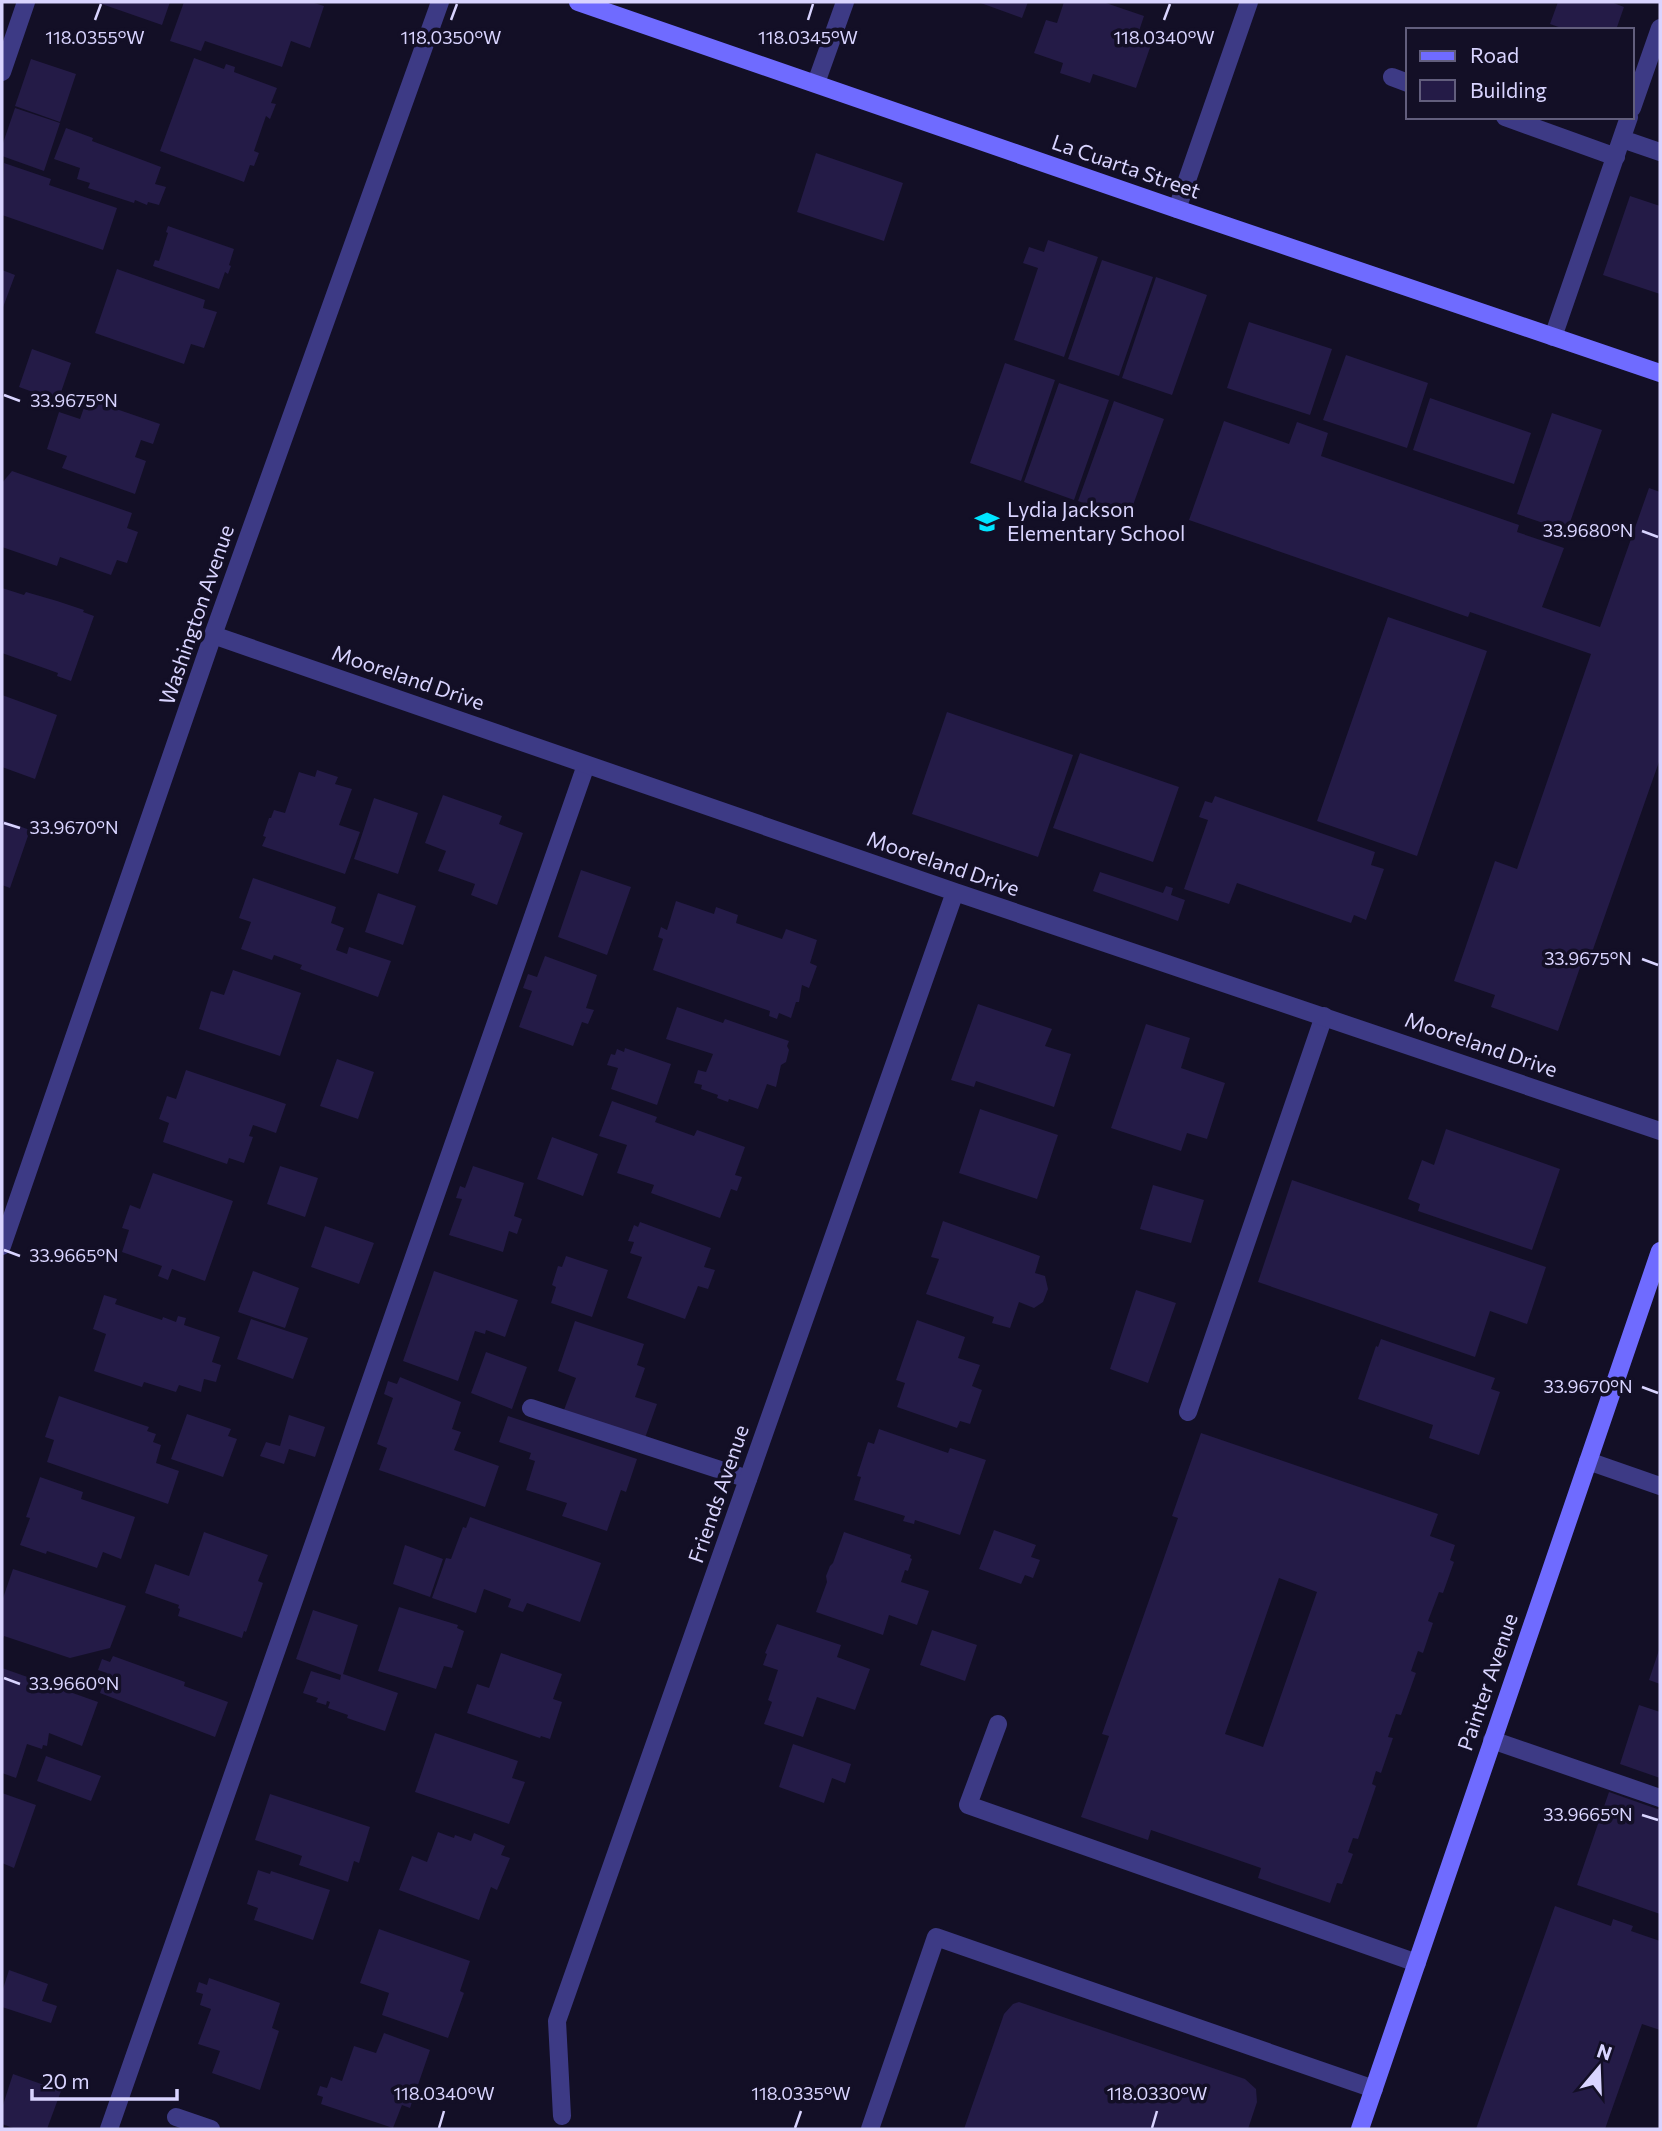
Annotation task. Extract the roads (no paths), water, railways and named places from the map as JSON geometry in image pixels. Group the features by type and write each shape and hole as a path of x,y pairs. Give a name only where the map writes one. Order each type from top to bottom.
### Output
{"street":[{"path":"2,72 26,2"},
{"name":"Washington Avenue","path":"2,1246 213,635 440,2"},
{"name":"La Cuarta Street","path":"578,2 1660,373"},
{"path":"816,83 845,2"},
{"path":"1177,209 1249,2"},
{"path":"1634,102 1660,28"},
{"path":"1511,119 1616,157"},
{"path":"1553,337 1628,119"},
{"path":"1622,139 1660,152"},
{"name":"Mooreland Drive","path":"213,635 955,892 1660,1131"},
{"path":"109,2129 586,765"},
{"name":"Friends Avenue","path":"562,2116 556,2021 955,892"},
{"path":"1188,1412 1324,1016"},
{"name":"Painter Avenue","path":"1360,2129 1660,1251"},
{"path":"531,1408 748,1479"},
{"path":"1588,1461 1660,1486"},
{"path":"998,1724 968,1805 1417,1963"},
{"path":"1492,1740 1660,1798"},
{"path":"870,2129 936,1937 1374,2089"},
{"path":"176,2117 211,2129"}],"place":[{"name":"Lydia Jackson Elementary School","path":"987,522"}]}
